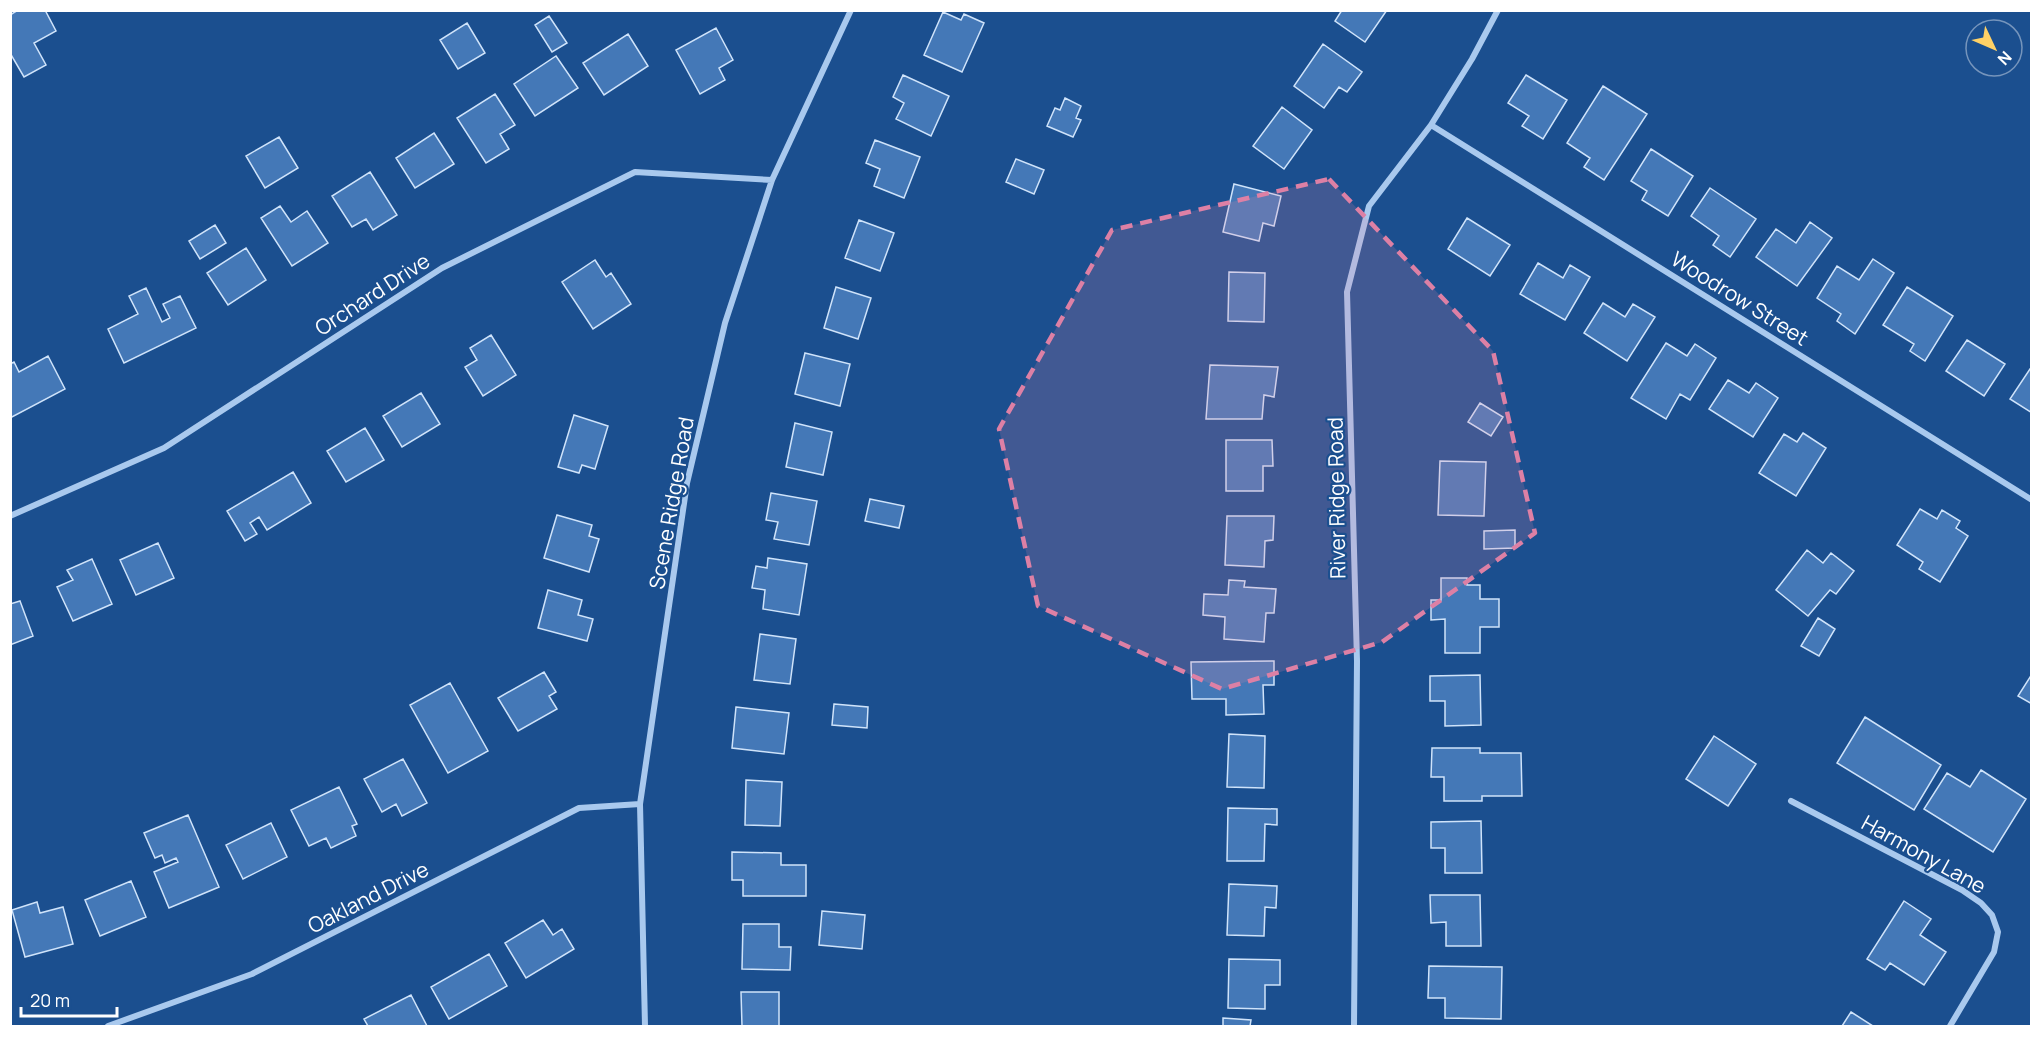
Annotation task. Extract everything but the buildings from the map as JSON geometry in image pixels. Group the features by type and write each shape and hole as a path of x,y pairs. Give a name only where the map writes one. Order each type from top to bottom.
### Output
{"street":[{"name":"Scene Ridge Road","path":"645,1026 640,804 687,483 725,323 772,180 851,10"},
{"name":"River Ridge Road","path":"1354,1026 1357,661 1347,292 1370,206 1431,125 1472,59 1498,10"},
{"name":"Woodrow Street","path":"1431,125 2031,500"},
{"name":"Orchard Drive","path":"10,516 164,448 442,268 635,172 772,180"},
{"name":"Harmony Lane","path":"1791,801 1962,890 1981,903 1992,915 1998,932 1994,952 1950,1026"},
{"name":"Oakland Drive","path":"108,1026 252,974 579,808 640,804"}],"highlighted area":[{"path":"1329,179 1493,351 1535,533 1382,642 1222,689 1038,606 999,429 1112,230"}]}
